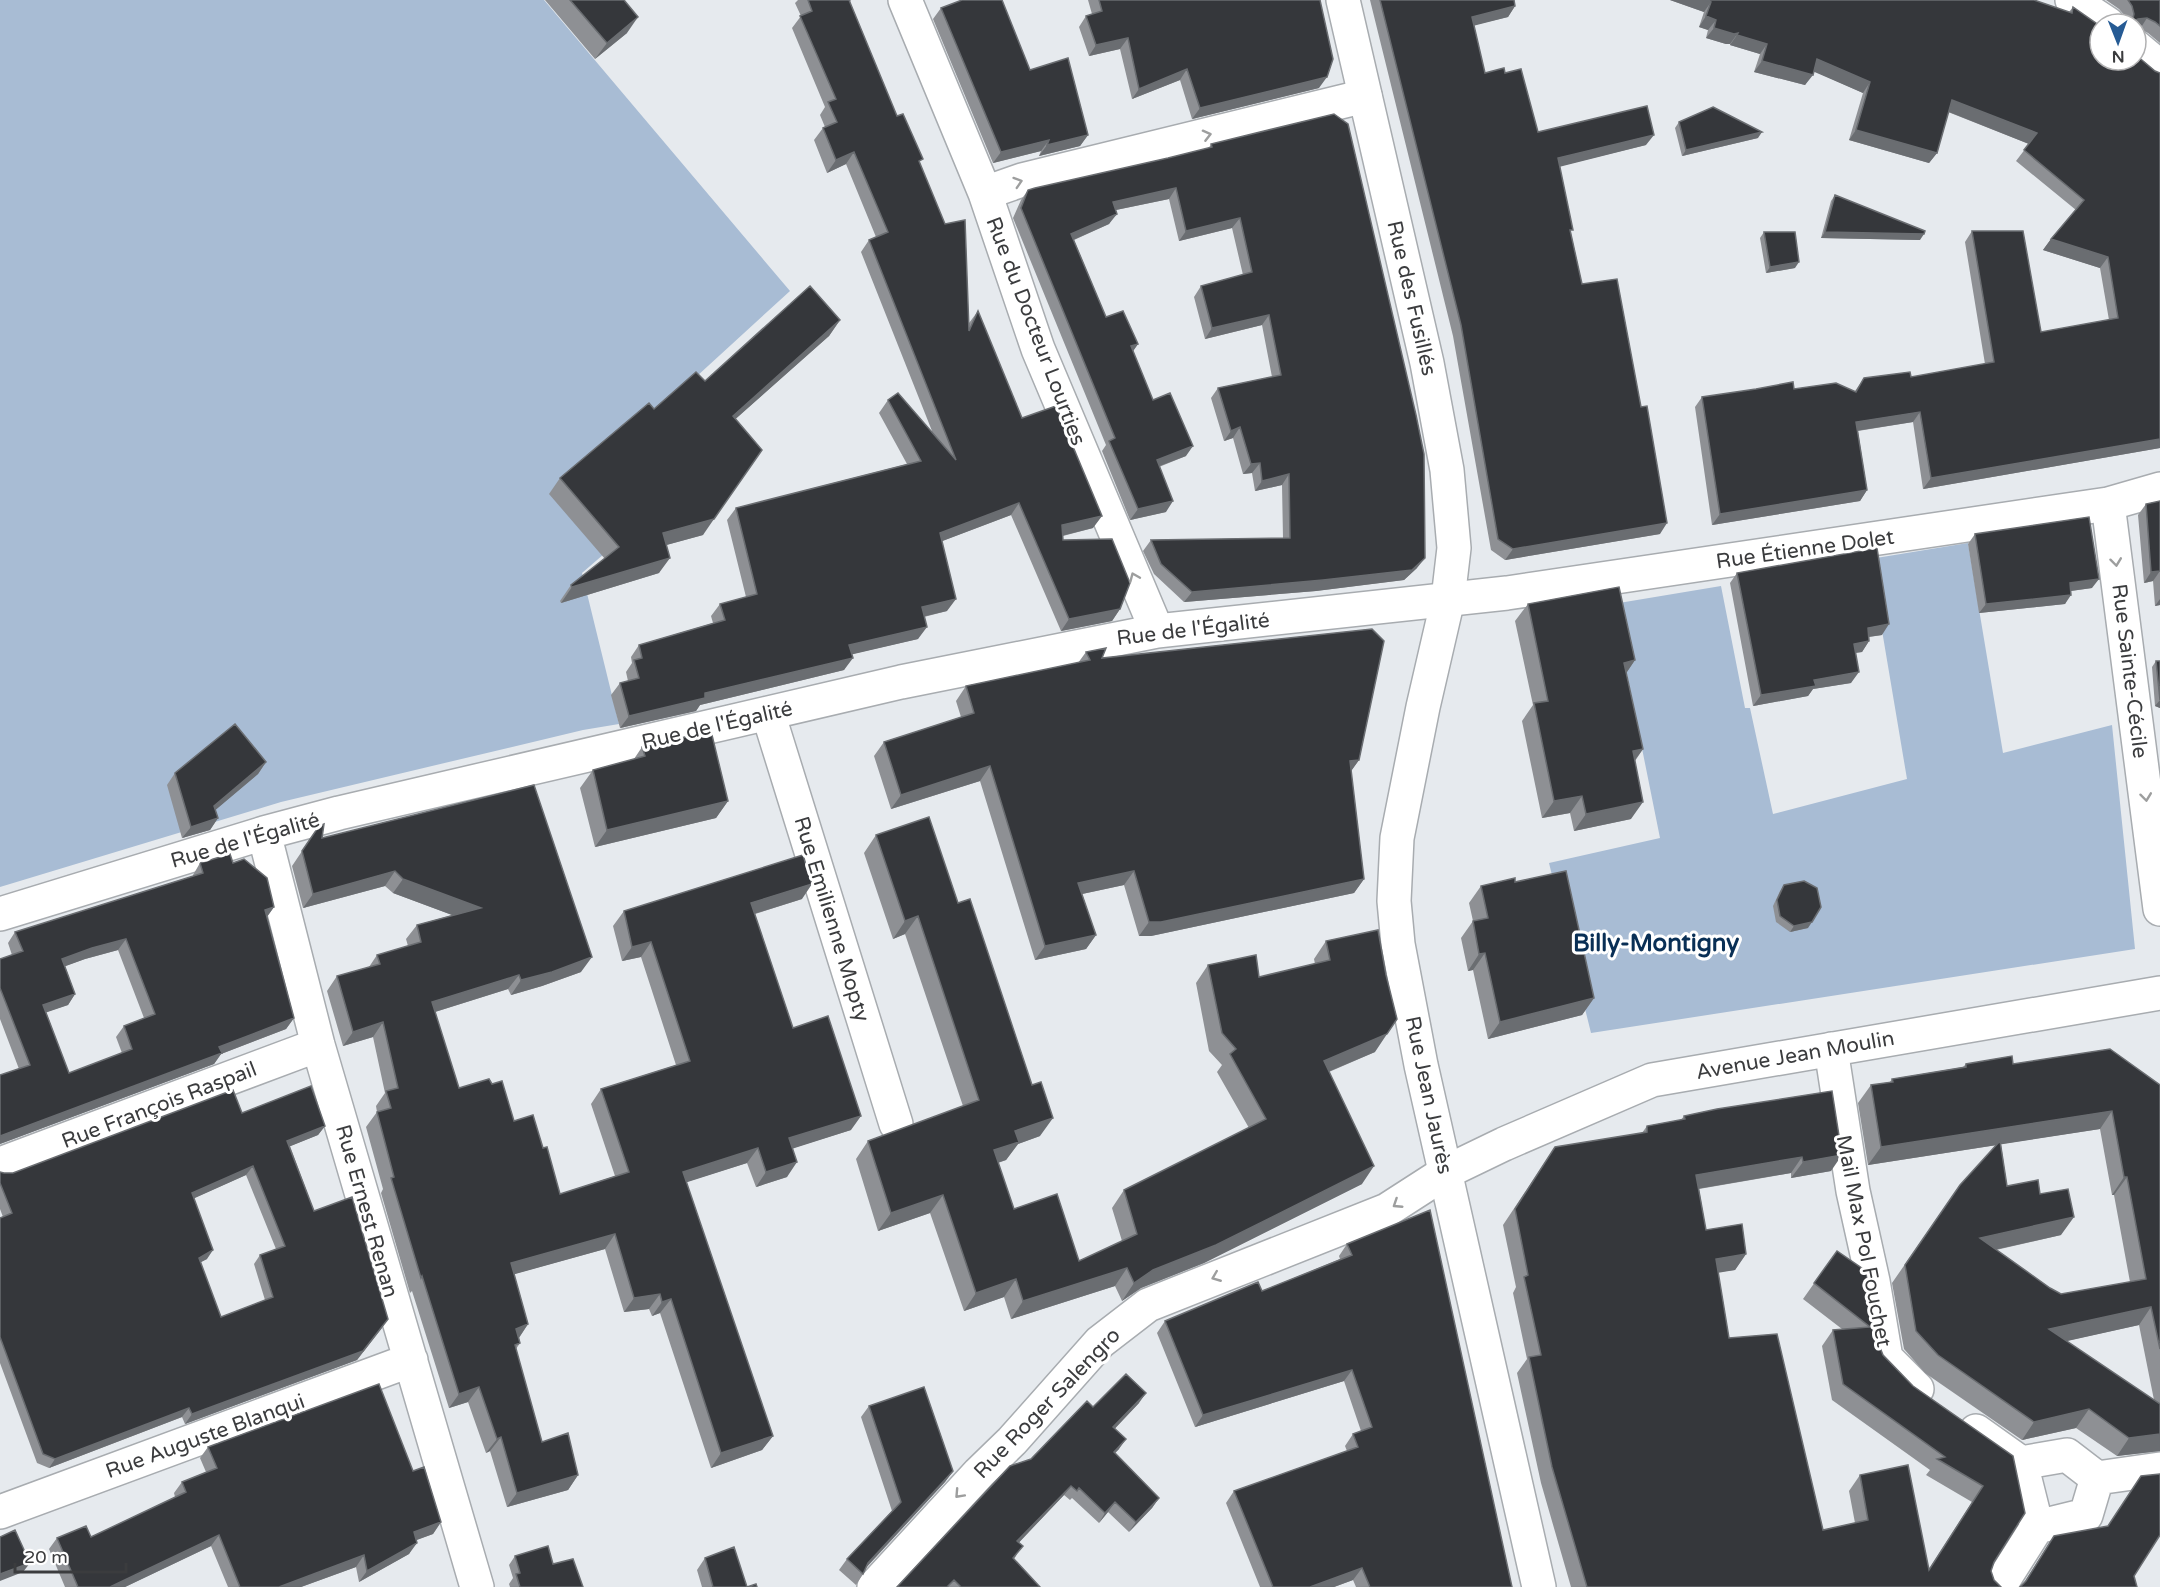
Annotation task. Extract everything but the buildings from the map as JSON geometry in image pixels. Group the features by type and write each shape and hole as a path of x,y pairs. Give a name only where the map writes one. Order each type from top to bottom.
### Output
{"street":[{"path":"905,0 984,193"},
{"name":"Rue des Fusillés","path":"1343,0 1427,363 1447,470 1454,548 1448,599"},
{"path":"2072,0 2090,12"},
{"path":"2148,57 2160,67"},
{"name":"Rue du Docteur Lourties","path":"1157,631 1038,349 984,193 1022,180 1365,96"},
{"name":"Rue Étienne Dolet","path":"1448,599 1507,593 2108,504 2160,489"},
{"name":"Rue Sainte-Cécile","path":"2108,504 2160,909"},
{"name":"Rue de l'Égalité","path":"0,914 264,833 339,813 901,682 1157,631 1448,599"},
{"name":"Rue Jean Jaurès","path":"1448,599 1423,707 1397,838 1394,901 1398,944 1421,1065 1539,1587"},
{"name":"Rue Emilienne Mopty","path":"768,713 897,1124"},
{"name":"Rue Ernest Renan","path":"264,833 318,1045 477,1587"},
{"name":"Avenue Jean Moulin","path":"1446,1172 1504,1144 1652,1080 2160,993"},
{"name":"Rue François Raspail","path":"0,1164 318,1045"},
{"name":"Mail Max Pol Fouchet","path":"1831,1049 1853,1191 1873,1281 1886,1358 1913,1387 2021,1463"},
{"name":"Rue Roger Salengro","path":"874,1587 979,1473 1012,1441 1100,1342 1148,1305 1387,1210 1446,1172"},
{"name":"Rue Auguste Blanqui","path":"0,1512 411,1360"},
{"path":"2037,1527 2021,1463 2067,1455 2097,1478 2160,1469"},
{"path":"1999,1587 2037,1527 2086,1515 2097,1478"}],"shaded area":[{"path":"0,0 544,0 790,291 661,409 708,464 582,573 619,724 583,730 281,802 0,887"},
{"path":"1968,543 2003,753 2112,725 2135,949 1591,1033 1549,863 1660,838 1613,604 1721,586 1745,708 1750,708 1773,814 1907,779 1870,559"}],"district":[{"name":"Billy-Montigny","path":"1656,943"}]}
